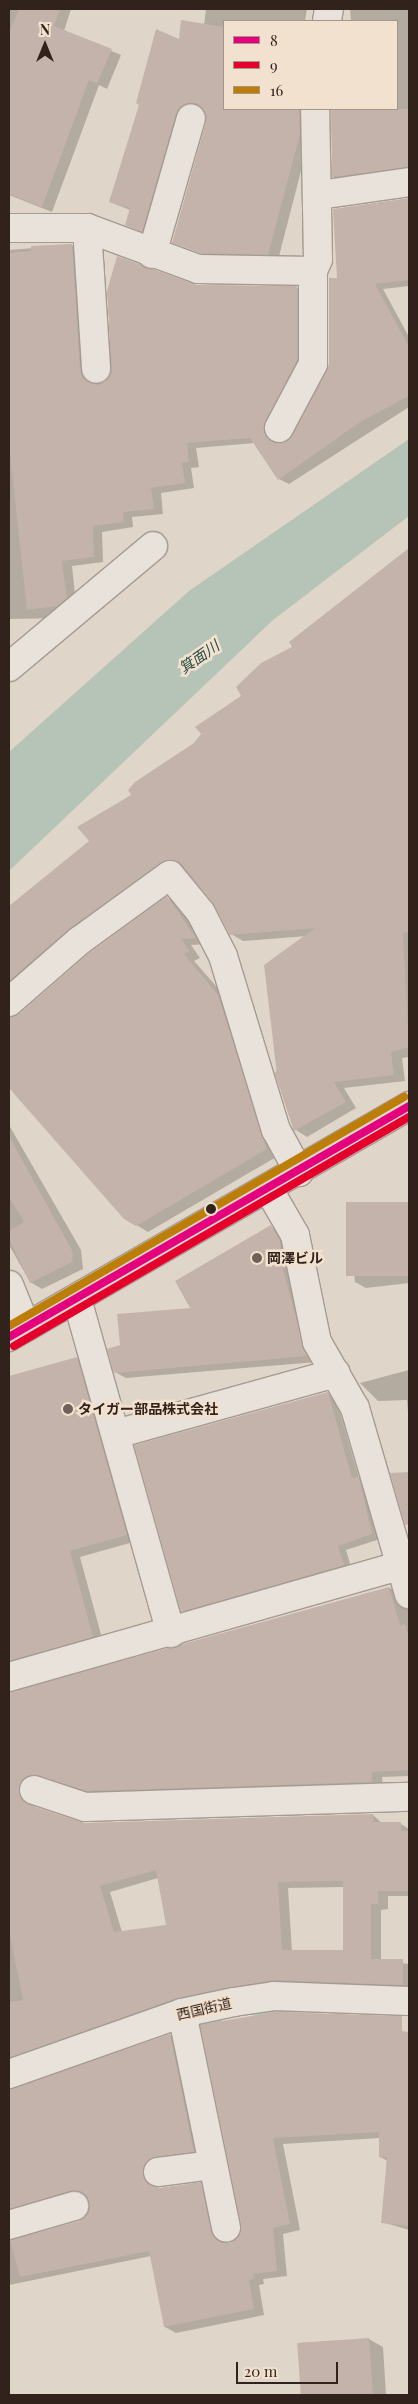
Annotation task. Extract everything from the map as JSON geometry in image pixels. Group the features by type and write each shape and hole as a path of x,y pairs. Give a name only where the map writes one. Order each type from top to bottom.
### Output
{"main road":[{"path":"17,1332 269,1190 409,1106"}],"street":[{"path":"279,428 313,364 313,271 318,259 319,195 315,110"},
{"path":"152,254 191,118"},
{"path":"319,195 409,182"},
{"path":"9,228 88,228 152,254 198,269 313,271"},
{"path":"88,228 96,369"},
{"path":"9,667 153,546"},
{"path":"9,1002 79,941 170,875 201,913 223,956 276,1130 299,1172"},
{"path":"269,1190 295,1235 318,1342 355,1408 398,1566 409,1594"},
{"path":"9,1285 17,1332"},
{"path":"77,1299 171,1633"},
{"path":"116,1434 336,1373"},
{"path":"9,1677 171,1633 398,1566"},
{"path":"34,1790 85,1807 409,1797"},
{"name":"西国街道","path":"9,2074 182,2013 274,1996 409,2001"},
{"path":"182,2013 226,2228"},
{"path":"158,2172 212,2165"},
{"path":"9,2225 74,2206"}],"water":[{"name":"箕面川","path":"409,439 409,516 273,620 9,871 9,752 189,591"}],"building":[{"path":"19,9 60,9 54,26 112,49 97,84 89,80 42,207 9,194 9,32"},
{"path":"181,20 223,27 223,110 299,110 300,134 268,255 201,253 172,243 206,122 206,114 196,103 187,103 176,114 142,232 125,225 130,208 109,202 139,105 136,103 156,29 179,39"},
{"path":"409,109 409,167 332,177 331,110"},
{"path":"409,198 409,280 375,284 409,347 409,396 360,422 278,480 250,438 187,443 189,462 182,463 185,483 151,488 154,509 123,512 124,522 93,526 94,557 62,561 67,598 57,606 27,610 9,445 9,253 31,251 31,246 72,244 80,370 83,378 97,385 105,382 112,368 107,291 117,256 197,285 297,286 297,360 263,428 266,437 280,444 293,435 329,364 329,278 337,278 333,209"},
{"path":"409,548 409,932 403,933 409,1047 391,1052 394,1075 334,1082 346,1102 294,1131 274,1071 277,1074 264,965 315,928 230,935 213,903 182,865 168,860 70,928 9,981 9,906 89,841 77,827 131,795 128,790 135,782 194,743 201,734 195,727 241,696 236,687 261,663 292,647 289,642"},
{"path":"167,896 196,938 181,939 190,951 184,954 218,995 267,1149 136,1226 124,1219 9,1088 9,1017 19,1014 89,953"},
{"path":"9,1136 73,1252 72,1262 30,1283 9,1239 9,1231 24,1222 9,1197"},
{"path":"346,1202 409,1202 409,1276 346,1276"},
{"path":"271,1225 280,1241 281,1263 307,1356 114,1373 107,1349 120,1345 117,1314 190,1308 175,1281"},
{"path":"77,1357 127,1535 70,1551 93,1637 9,1661 9,1376"},
{"path":"328,1392 352,1478 359,1477 372,1534 338,1546 344,1565 181,1612 134,1445"},
{"path":"409,1472 409,1524 405,1525 390,1473"},
{"path":"389,1587 400,1625 405,1624 409,1638 409,1770 372,1772 372,1782 87,1791 31,1775 23,1779 19,1793 29,1805 85,1823 373,1814 373,1822 401,1822 401,1831 409,1831 409,1891 378,1891 378,1904 371,1904 371,1959 403,1959 403,1985 274,1980 231,1987 177,1998 9,2058 9,2002 23,2000 9,1930 9,1692","holes":["156,1870 166,1925 114,1932 100,1886","343,1881 343,1950 282,1950 278,1882"]},
{"path":"275,2012 402,2016 402,2031 408,2032 409,2049 409,2226 381,2223 387,2157 379,2157 379,2132 273,2138 290,2224 273,2228 277,2271 253,2274 254,2279 249,2280 254,2309 164,2327 149,2251 20,2277 10,2240 79,2221 86,2216 89,2202 84,2194 70,2191 9,2209 9,2089 170,2034 194,2152 149,2159 143,2174 146,2182 160,2188 201,2182 211,2232 221,2243 230,2243 241,2233 241,2225 200,2025"},
{"path":"369,2338 373,2395 301,2395 297,2343"}],"waterway":[{"path":"256,2011 299,2010"},
{"path":"186,2027 217,2019"},
{"path":"27,2081 77,2064"}],"transit line":[{"name":"16","path":"9,1326 404,1097"},
{"name":"8","path":"9,1337 409,1106"},
{"name":"9","path":"14,1346 409,1117"}],"place":[{"name":"岡澤ビル","path":"257,1258"},
{"name":"タイガー部品株式会社","path":"68,1409"}]}
